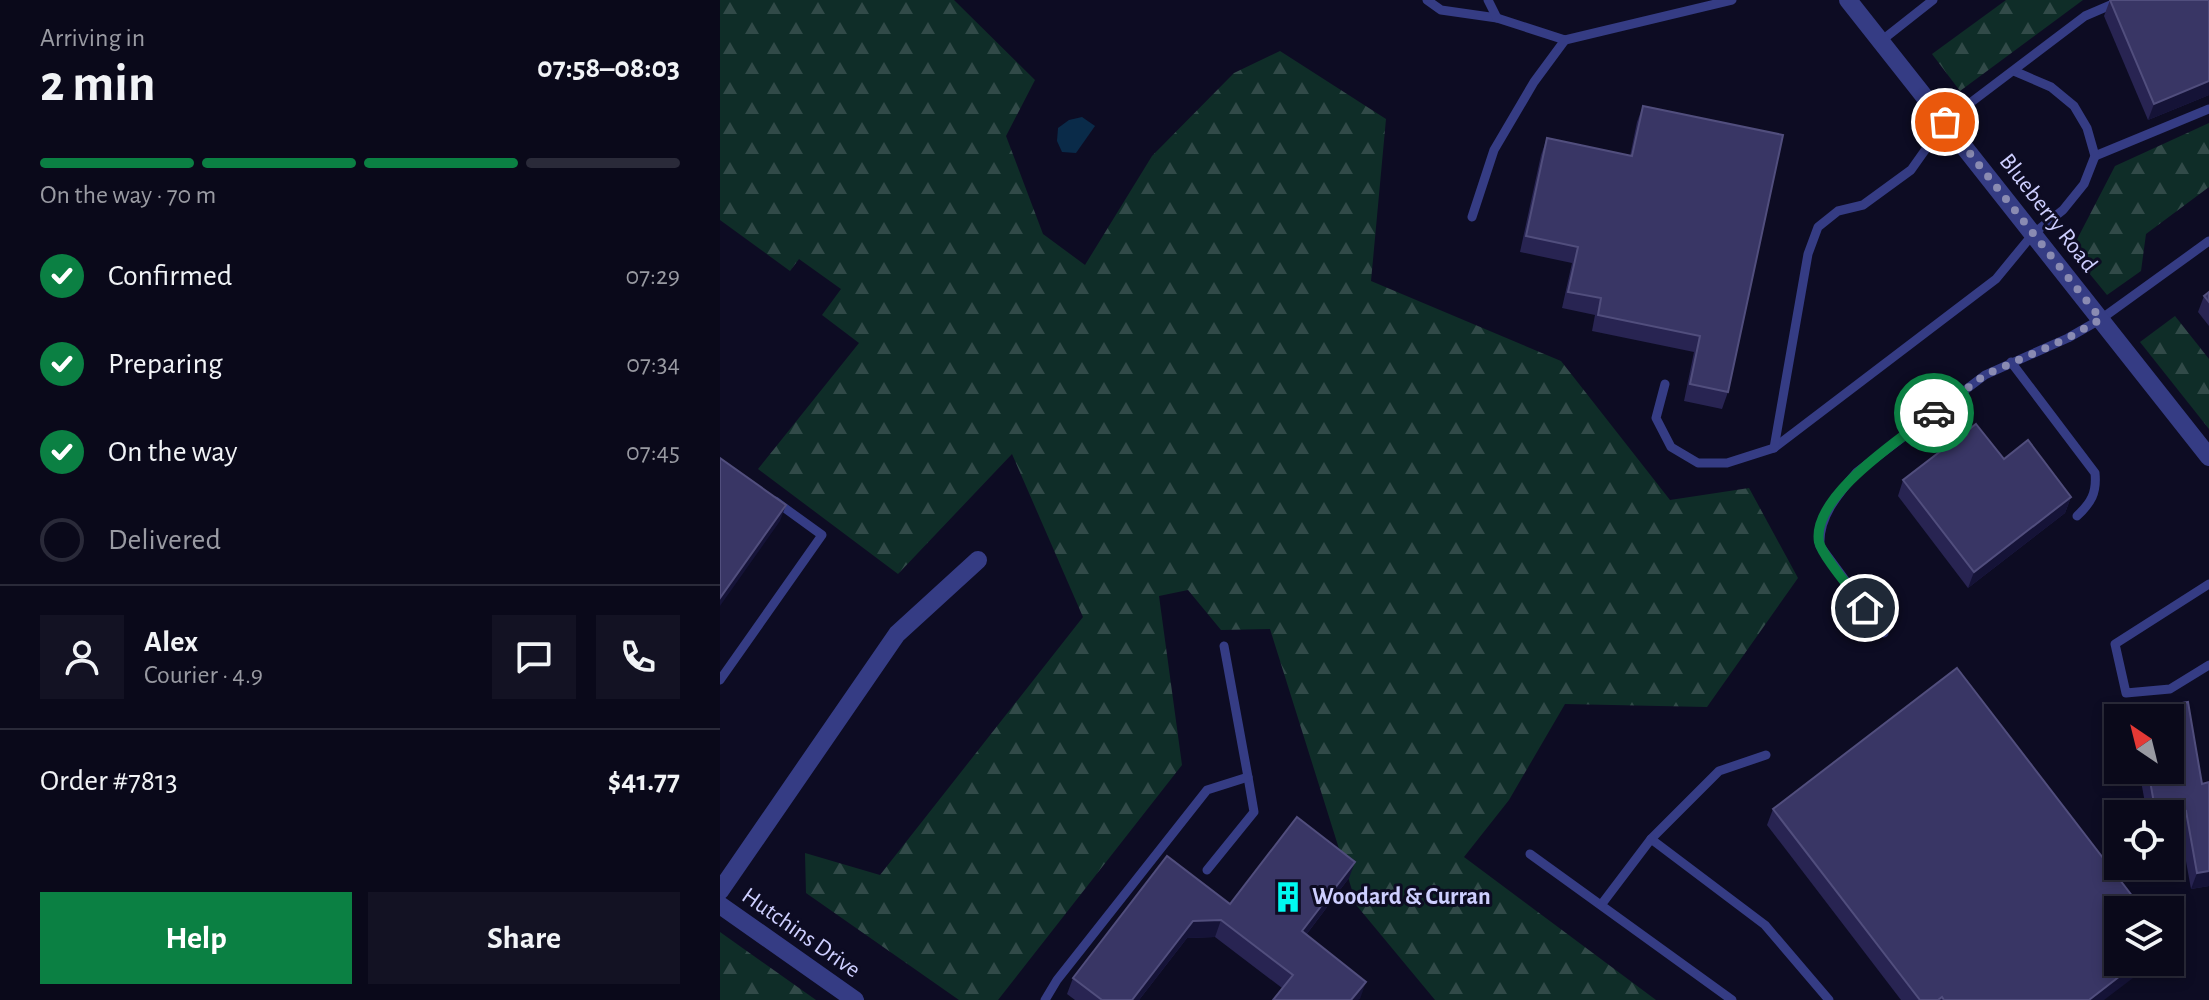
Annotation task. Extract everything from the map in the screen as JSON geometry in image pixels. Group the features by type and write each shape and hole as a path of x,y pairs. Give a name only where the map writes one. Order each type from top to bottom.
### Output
{"street":[{"name":"Blueberry Road","path":"1848,0 2209,457"},
{"path":"720,891 897,634 978,560"},
{"name":"Hutchins Drive","path":"720,905 855,1000"}],"lane":[{"path":"1427,0 1441,10 1497,18 1565,40 1732,0"},
{"path":"1488,0 1497,18"},
{"path":"1881,41 1933,0"},
{"path":"1774,448 1808,254 1818,227 1838,211 1863,205 1911,170 1945,122 2085,16 2122,0"},
{"path":"1472,217 1494,150 1534,82 1565,40"},
{"path":"1665,384 1656,418 1671,447 1698,463 1727,463 1774,448 1996,279 2033,234 2063,210 2084,184 2095,156 2087,128 2074,106 2051,87 2014,71"},
{"path":"2095,156 2209,109"},
{"path":"1884,633 1820,546 1819,530 1831,506 1857,472 1985,375 2068,338 2101,319 2209,241"},
{"path":"2011,362 2095,473 2097,488 2089,505 2077,516"},
{"path":"720,680 822,535 771,498"},
{"path":"2209,584 2115,644 2126,693 2170,689 2209,665"},
{"path":"1207,870 1254,812 1224,646"},
{"path":"1601,905 1651,839 1719,771 1766,755"},
{"path":"1045,1000 1057,980 1207,790 1248,777"},
{"path":"1651,839 1765,925 1827,1000"},
{"path":"1530,854 1732,1000"}],"green space":[{"path":"720,0 954,0 1035,80 1006,136 1043,234 1085,265 1152,156 1234,73 1280,51 1386,119 1371,281 1561,361 1670,500 1749,488 1798,578 1707,707 1565,704 1509,800 1464,857 1656,1000 1435,1000 1357,906 1270,629 1221,630 1188,590 1159,596 1182,765 998,1000 959,1000 806,893 805,853 880,875 1083,617 1012,454 898,574 758,469 859,343 822,315 841,289 799,259 790,271 720,220"},
{"path":"2006,0 2083,0 1960,91 1932,54"},
{"path":"2209,123 2209,187 2146,234 2141,271 2107,295 2071,251 2115,166"},
{"path":"2175,316 2209,359 2209,429 2140,342"},
{"path":"720,932 816,1000 720,1000"}],"water":[{"path":"1082,117 1095,126 1076,153 1062,152 1057,141 1058,128 1069,120"}],"building":[{"path":"2110,0 2209,0 2209,81 2154,104"},
{"path":"1643,106 1783,135 1728,392 1690,384 1700,336 1598,315 1601,298 1568,292 1578,247 1526,236 1547,138 1632,156"},
{"path":"1976,424 2004,459 2028,440 2071,497 1974,572 1903,480"},
{"path":"720,458 786,505 720,598"},
{"path":"1957,668 2104,859 2104,880 2120,880 2132,896 2104,896 2104,976 2120,976 2089,1000 1944,1000 1942,997 1938,1000 1920,1000 1773,809"},
{"path":"2188,702 2202,784 2209,782 2209,871 2197,873 2184,800 2153,800 2151,784 2184,784 2184,704 2177,704"},
{"path":"1297,817 1355,862 1302,931 1366,982 1351,1000 1273,1000 1293,975 1221,920 1193,921 1132,1000 1102,1000 1073,978 1167,856 1230,904"}],"way so far":[{"path":"1934,413 1985,375 2068,338 2101,319 1945,122"}],"place":[{"name":"Woodard & Curran","path":"1288,897"}],"route":[{"path":"1865,608 1820,546 1819,530 1831,506 1857,472 1934,413"}]}
